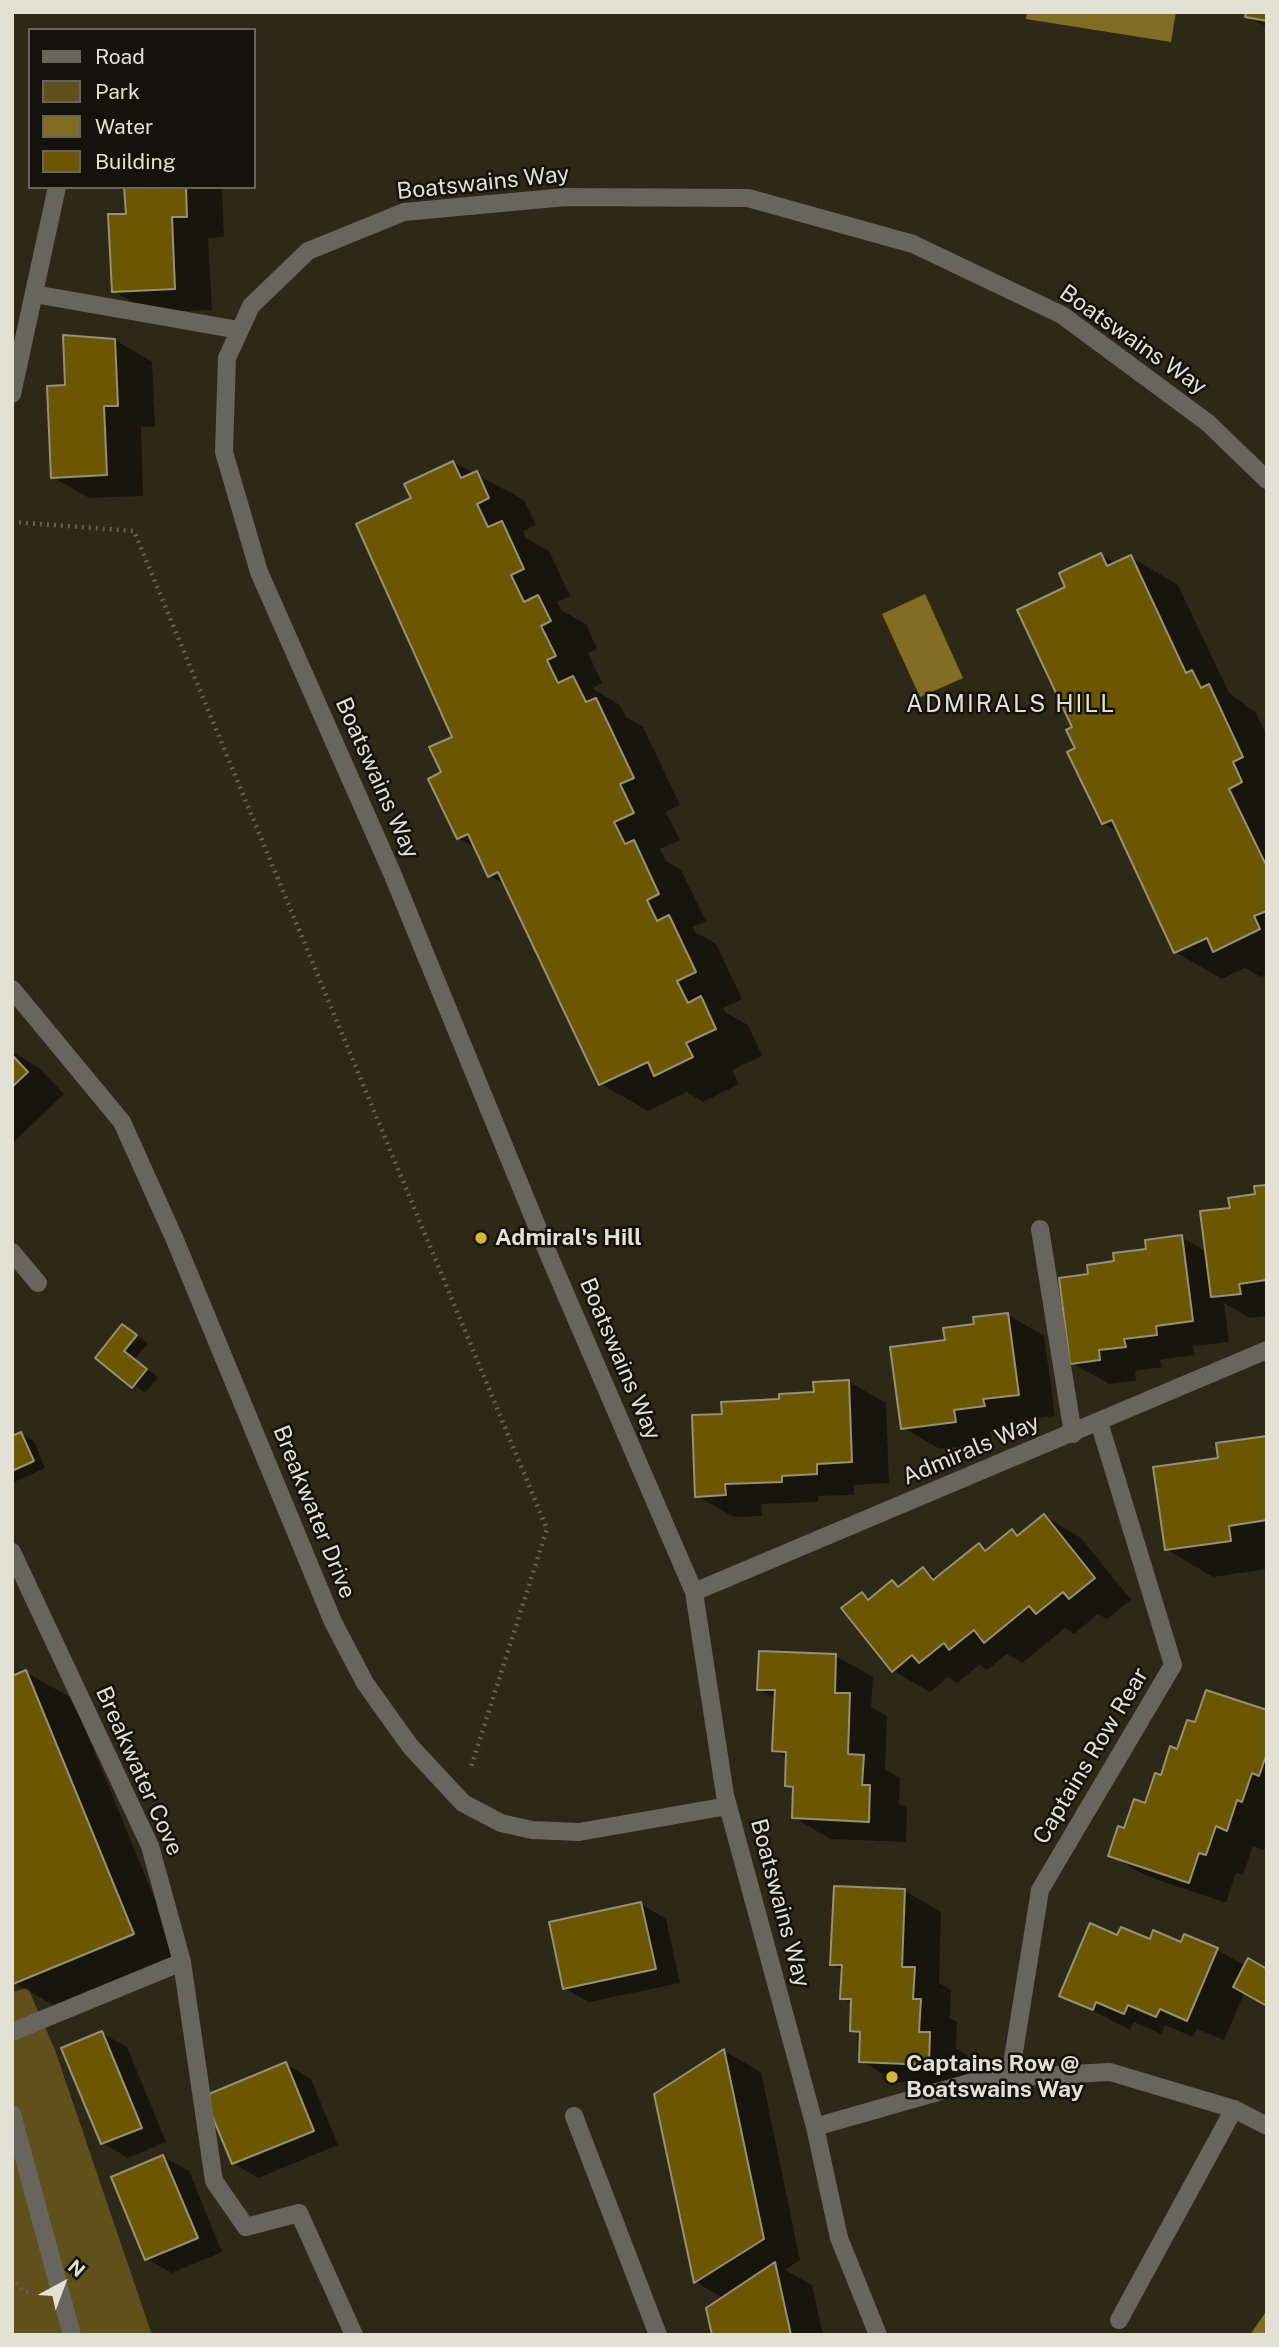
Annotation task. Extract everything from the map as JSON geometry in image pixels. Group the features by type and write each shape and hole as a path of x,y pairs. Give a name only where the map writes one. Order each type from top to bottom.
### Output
{"street":[{"path":"12,394 57,189"},
{"name":"Boatswains Way","path":"878,2335 839,2238 815,2127 728,1806 694,1592 550,1258 392,873 259,572 224,452 227,358 251,306 308,251 404,212 566,197 748,198 912,244 1062,315 1208,423 1267,480"},
{"path":"34,294 239,330"},
{"name":"Breakwater Drive","path":"12,989 122,1122 175,1240 332,1622 365,1682 410,1746 460,1800 502,1824 532,1830 579,1832 728,1806"},
{"path":"1040,1229 1073,1434"},
{"path":"12,1252 38,1283"},
{"name":"Admirals Way","path":"694,1592 1267,1350"},
{"name":"Captains Row Rear","path":"1010,2077 1040,1889 1173,1665 1099,1422"},
{"name":"Breakwater Cove","path":"12,1552 150,1846 182,1962 214,2180 246,2227 299,2213 354,2335"},
{"path":"12,2032 182,1962"},
{"path":"815,2127 983,2079 1110,2072 1234,2109 1267,2126"},
{"path":"1119,2320 1234,2109"},
{"path":"12,2114 72,2335"},
{"path":"574,2116 658,2335"}],"path":[{"path":"12,522 134,531 547,1529 460,1800"}],"green space":[{"path":"28,1988 55,2050 152,2335 12,2335 12,1992"}],"water":[{"path":"1027,12 1176,12 1171,42 1026,19"},
{"path":"925,594 963,678 920,697 882,614"},
{"path":"1267,2310 1267,2335 1250,2335"}],"building":[{"path":"1246,12 1267,12 1267,21 1245,17"},
{"path":"124,189 186,189 187,217 172,217 175,289 112,292 108,214 126,214"},
{"path":"63,335 115,339 118,406 104,406 107,475 51,478 47,386 65,385"},
{"path":"453,461 461,478 477,471 489,498 477,504 488,527 502,521 524,569 511,575 524,602 538,595 551,621 541,626 556,656 547,660 558,683 573,676 586,702 596,698 634,778 620,784 634,813 614,822 625,844 634,840 659,894 647,900 657,921 669,915 696,972 677,981 688,1003 701,996 716,1029 686,1043 693,1057 654,1076 648,1062 599,1085 498,872 488,877 468,834 457,839 428,779 441,772 429,747 452,737 356,524 411,498 404,484"},
{"path":"1101,553 1107,566 1131,555 1186,673 1192,670 1201,688 1209,684 1243,757 1233,762 1242,782 1229,789 1267,867 1267,911 1254,916 1260,929 1213,952 1207,938 1174,953 1112,820 1102,824 1067,752 1075,748 1066,730 1072,727 1017,610 1065,587 1059,573"},
{"path":"12,1055 28,1072 12,1087"},
{"path":"1267,1185 1266,1280 1239,1284 1241,1294 1211,1297 1200,1211 1230,1208 1228,1198 1255,1194 1254,1186"},
{"path":"1182,1235 1193,1321 1156,1326 1157,1335 1124,1339 1126,1347 1099,1350 1100,1360 1070,1364 1059,1278 1088,1274 1087,1265 1114,1261 1113,1253 1146,1249 1145,1240"},
{"path":"1008,1313 1019,1395 983,1399 985,1406 954,1410 956,1422 901,1429 890,1347 945,1340 943,1328 974,1324 973,1317"},
{"path":"122,1324 137,1335 124,1351 147,1369 132,1388 95,1358"},
{"path":"849,1380 852,1462 817,1464 817,1474 782,1476 782,1482 725,1484 726,1495 695,1497 692,1415 722,1414 721,1402 779,1399 779,1394 814,1392 813,1382"},
{"path":"21,1432 34,1461 12,1471 12,1436"},
{"path":"1267,1436 1267,1520 1229,1526 1231,1541 1165,1550 1153,1467 1218,1458 1216,1443"},
{"path":"1044,1514 1095,1578 1069,1599 1063,1592 1036,1614 1029,1606 984,1643 974,1630 949,1650 944,1643 919,1663 912,1655 892,1672 841,1608 862,1592 868,1600 892,1580 898,1587 923,1567 933,1580 979,1543 985,1551 1012,1529 1017,1536"},
{"path":"759,1651 836,1654 835,1693 850,1693 848,1754 864,1755 862,1785 870,1785 869,1822 792,1818 793,1787 785,1786 786,1752 772,1751 775,1690 757,1690"},
{"path":"26,1670 134,1934 13,1984 12,1676"},
{"path":"1206,1690 1267,1710 1267,1753 1259,1776 1252,1773 1242,1802 1237,1800 1227,1831 1216,1826 1206,1855 1199,1853 1189,1883 1108,1856 1118,1826 1124,1828 1134,1799 1145,1803 1155,1773 1161,1775 1170,1746 1177,1749 1187,1720 1195,1722"},
{"path":"834,1886 905,1889 902,1967 915,1967 913,1999 921,1999 919,2032 930,2032 929,2065 859,2062 860,2032 850,2031 851,1999 840,1999 842,1965 830,1965"},
{"path":"641,1902 656,1969 563,1989 549,1922"},
{"path":"1090,1923 1117,1935 1121,1927 1150,1939 1153,1930 1181,1942 1184,1934 1218,1948 1187,2021 1160,2009 1156,2017 1128,2005 1124,2014 1096,2002 1093,2010 1059,1996"},
{"path":"1248,1958 1267,1969 1267,2006 1233,1987"},
{"path":"102,2031 142,2128 101,2144 61,2048"},
{"path":"724,2049 764,2239 694,2283 654,2094"},
{"path":"286,2062 314,2131 232,2164 204,2096"},
{"path":"163,2155 198,2238 145,2260 111,2177"},
{"path":"775,2262 791,2335 712,2335 706,2308"}],"place":[{"name":"Admiral's Hill","path":"481,1238"},
{"name":"Captains Row @ Boatswains Way","path":"892,2077"}],"district":[{"name":"ADMIRALS HILL","path":"1011,705"}]}
